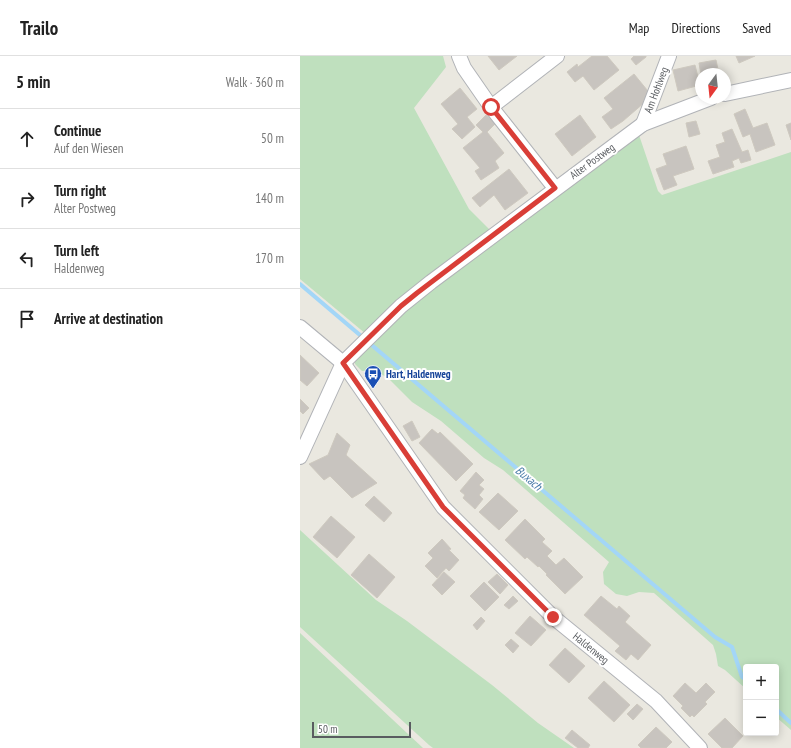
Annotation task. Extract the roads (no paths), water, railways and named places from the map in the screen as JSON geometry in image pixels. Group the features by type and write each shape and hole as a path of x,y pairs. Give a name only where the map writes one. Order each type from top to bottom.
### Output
{"street":[{"path":"459,56 464,68 491,107 555,188"},
{"path":"491,107 557,56"},
{"name":"Am Hohlweg","path":"643,124 669,56"},
{"path":"731,93 791,80"},
{"name":"Alter Postweg","path":"300,457 343,363 401,306 555,188 643,124 695,104"},
{"name":"Haldenweg","path":"300,327 343,363 443,507 553,617 656,701 700,748"}],"waterway":[{"name":"Buxach","path":"300,284 715,637 732,647 743,678"},
{"name":"Buxach","path":"779,712 791,723"}],"place":[{"name":"Hart, Haldenweg","path":"373,389"}]}
